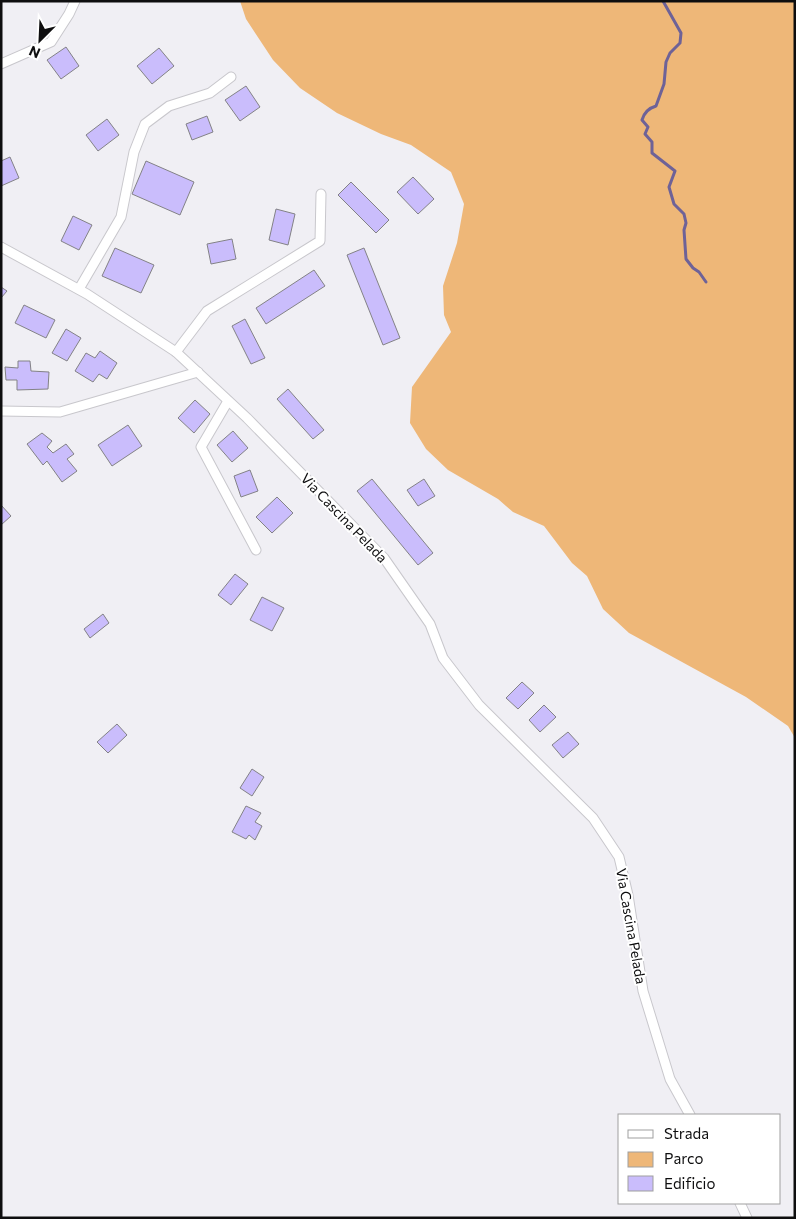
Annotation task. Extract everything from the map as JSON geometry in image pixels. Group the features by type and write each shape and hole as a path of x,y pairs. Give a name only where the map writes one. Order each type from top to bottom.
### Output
{"street":[{"path":"1,64 51,42 76,1"},
{"path":"78,289 121,217 134,152 145,124 169,106 210,93 231,77"},
{"path":"176,352 207,312 320,241 321,194"},
{"name":"Via Cascina Pelada","path":"1,247 78,289 176,352 198,372 384,558 430,624 443,658 479,705 593,818 618,857 628,895 643,991 670,1078 689,1114"},
{"path":"1,411 60,412 198,372"},
{"path":"228,401 201,447 256,550"},
{"path":"740,1204 747,1218"}],"green space":[{"path":"240,1 795,1 795,738 788,726 746,697 629,633 603,609 587,576 572,563 544,526 513,512 498,499 448,470 426,449 410,423 412,387 451,332 444,315 443,286 457,243 464,204 451,172 411,145 381,134 337,113 300,88 273,60 246,19"}],"building":[{"path":"66,47 79,66 61,79 47,60"},
{"path":"159,48 174,66 152,84 137,66"},
{"path":"246,86 260,107 240,121 225,100"},
{"path":"207,116 213,132 192,140 186,124"},
{"path":"107,119 119,135 98,151 86,135"},
{"path":"10,157 19,178 1,186 1,161"},
{"path":"146,161 194,182 180,215 132,194"},
{"path":"413,177 434,199 418,214 397,192"},
{"path":"351,182 389,220 376,233 338,195"},
{"path":"276,209 295,214 288,245 269,240"},
{"path":"73,216 92,225 79,250 61,241"},
{"path":"232,239 236,259 211,264 207,244"},
{"path":"115,248 154,265 141,293 102,276"},
{"path":"364,248 400,338 383,345 347,255"},
{"path":"314,270 325,286 266,324 256,308"},
{"path":"1,287 7,291 1,298"},
{"path":"24,305 55,320 46,338 15,323"},
{"path":"245,319 265,358 251,364 232,326"},
{"path":"66,329 81,338 67,361 52,353"},
{"path":"100,351 117,363 107,379 99,374 93,382 75,371 86,353 95,358"},
{"path":"18,361 30,361 31,371 49,372 48,389 17,390 17,380 6,380 5,367 18,368"},
{"path":"288,389 324,430 313,439 277,399"},
{"path":"195,400 210,414 194,433 178,418"},
{"path":"128,425 142,446 112,466 98,445"},
{"path":"233,431 248,448 232,462 217,445"},
{"path":"42,433 52,441 47,447 53,453 66,444 74,454 67,459 77,471 62,482 47,461 43,465 27,444"},
{"path":"250,470 258,491 241,497 234,476"},
{"path":"372,479 433,553 418,565 357,491"},
{"path":"424,479 435,496 418,506 407,490"},
{"path":"277,497 293,513 272,533 256,517"},
{"path":"1,505 11,516 1,525"},
{"path":"235,574 248,584 231,605 218,595"},
{"path":"262,597 284,608 272,631 250,620"},
{"path":"103,614 109,623 90,638 84,629"},
{"path":"522,682 534,693 518,709 506,698"},
{"path":"544,705 556,717 540,732 529,720"},
{"path":"117,724 127,735 108,753 97,742"},
{"path":"568,732 579,744 563,758 552,745"},
{"path":"252,769 264,777 252,796 240,788"},
{"path":"246,806 261,813 255,822 262,826 255,840 249,835 246,839 232,832"}],"waterway":[{"path":"663,1 681,33 680,43 670,53 666,62 664,84 656,106 647,111 642,120 648,127 645,134 652,142 652,153 675,171 669,187 674,204 684,214 686,223 684,230 686,259 706,282"}]}
